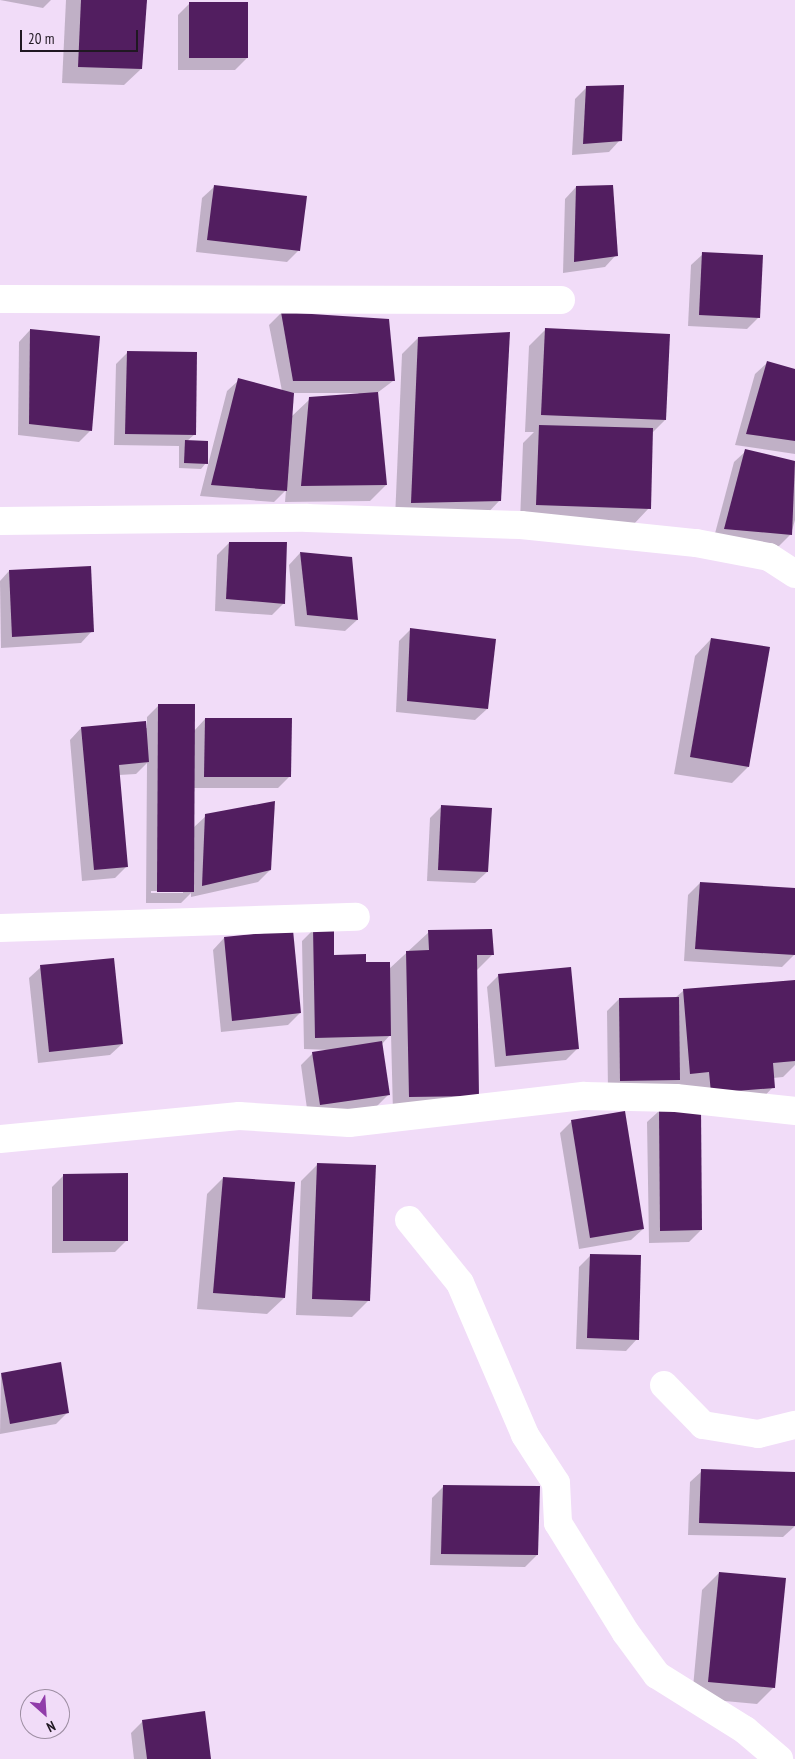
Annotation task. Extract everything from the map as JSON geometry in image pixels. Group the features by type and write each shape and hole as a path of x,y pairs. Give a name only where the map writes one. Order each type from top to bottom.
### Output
{"street":[{"path":"0,299 561,300"},
{"path":"0,520 306,518 521,526 696,543 769,557 795,574"},
{"path":"0,928 356,917"},
{"path":"0,1139 240,1116 349,1123 584,1096 676,1098 795,1111"},
{"path":"409,1220 460,1283 525,1436 556,1483 558,1523 626,1633 657,1675 745,1730 779,1759"},
{"path":"664,1385 703,1425 758,1434 795,1426"}],"building":[{"path":"81,0 147,0 142,69 78,67"},
{"path":"189,2 248,2 248,58 189,58"},
{"path":"624,85 622,141 583,144 586,86"},
{"path":"214,185 307,196 300,251 207,240"},
{"path":"613,185 618,256 574,262 576,186"},
{"path":"702,252 763,255 760,318 699,315"},
{"path":"281,312 389,319 395,381 293,381"},
{"path":"545,328 670,334 666,420 541,415"},
{"path":"30,329 100,336 92,431 29,424"},
{"path":"510,332 501,501 411,503 418,337"},
{"path":"127,351 197,352 196,435 125,434"},
{"path":"767,361 795,369 795,441 746,434"},
{"path":"238,378 294,393 287,491 211,485"},
{"path":"378,392 387,485 301,486 309,397"},
{"path":"539,425 653,428 651,509 536,505"},
{"path":"185,440 208,441 208,464 184,463"},
{"path":"745,449 795,461 792,535 724,529"},
{"path":"229,542 287,542 285,604 226,599"},
{"path":"300,552 352,557 358,620 307,615"},
{"path":"91,566 94,632 12,637 9,570"},
{"path":"410,628 496,639 488,709 407,701"},
{"path":"711,638 770,647 749,767 690,757"},
{"path":"158,704 195,704 194,892 157,892"},
{"path":"205,718 292,718 291,777 204,777"},
{"path":"146,721 149,762 119,765 128,867 94,870 81,727"},
{"path":"275,801 271,870 202,886 205,814"},
{"path":"441,805 492,808 488,872 438,870"},
{"path":"700,882 795,888 795,955 695,949"},
{"path":"313,928 334,928 334,955 366,954 366,962 390,962 391,1036 315,1038"},
{"path":"492,929 494,955 477,955 479,1096 409,1097 406,951 429,950 428,930"},
{"path":"293,930 301,1013 232,1021 224,937"},
{"path":"114,958 123,1044 49,1052 40,965"},
{"path":"571,967 579,1049 506,1056 498,974"},
{"path":"795,980 795,1061 773,1063 775,1088 711,1093 709,1072 690,1074 683,989"},
{"path":"679,997 680,1080 620,1081 619,998"},
{"path":"382,1041 390,1095 320,1105 312,1052"},
{"path":"701,1108 702,1230 660,1231 659,1109"},
{"path":"625,1111 644,1229 590,1238 571,1120"},
{"path":"317,1163 376,1165 370,1301 312,1299"},
{"path":"128,1173 128,1241 63,1241 63,1174"},
{"path":"223,1177 295,1182 285,1298 213,1293"},
{"path":"590,1254 641,1255 639,1340 587,1338"},
{"path":"61,1362 69,1413 10,1424 1,1373"},
{"path":"701,1469 795,1472 795,1526 699,1523"},
{"path":"443,1485 540,1486 538,1555 441,1554"},
{"path":"719,1572 786,1578 775,1688 708,1682"},
{"path":"205,1711 211,1759 147,1759 142,1720"}]}
